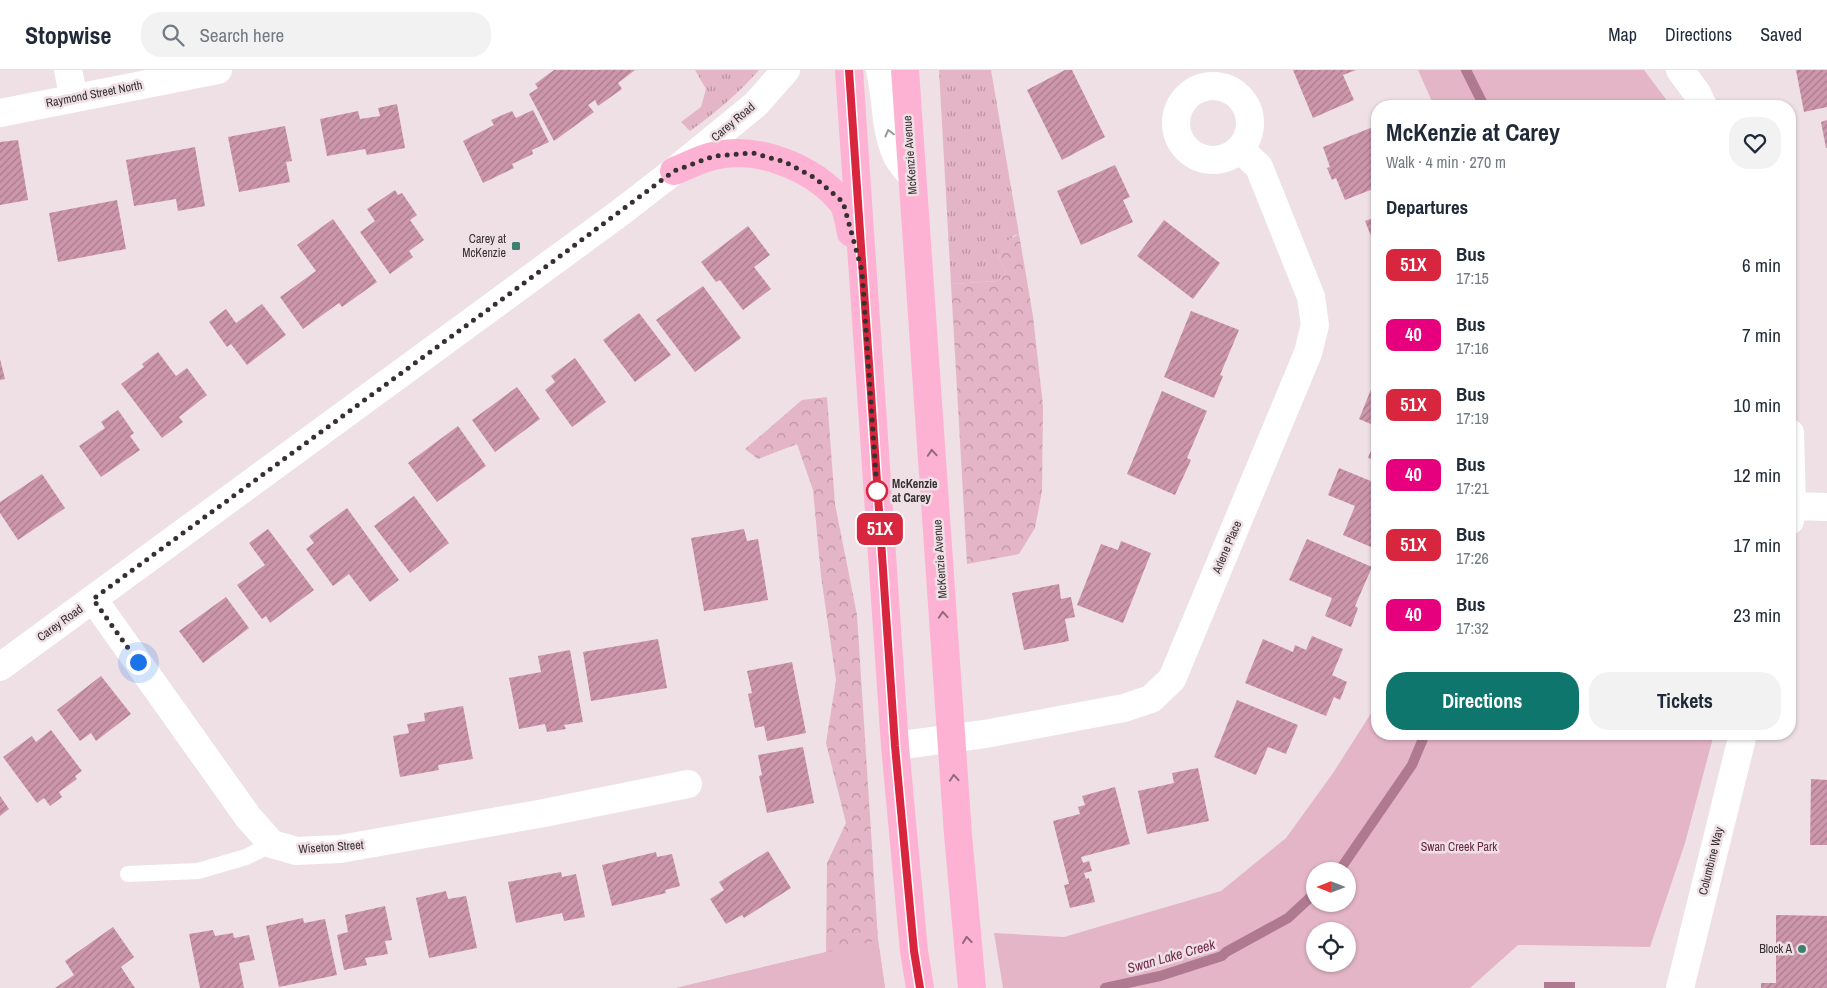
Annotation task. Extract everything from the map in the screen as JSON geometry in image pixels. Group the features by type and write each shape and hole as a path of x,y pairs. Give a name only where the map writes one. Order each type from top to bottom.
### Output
{"main road":[{"path":"849,70 895,746 914,951 920,988"},
{"name":"McKenzie Avenue","path":"905,70 958,835 972,988"},
{"path":"674,171 714,156 753,153 785,162 815,178 843,202 862,271"}],"street":[{"path":"68,70 74,98"},
{"name":"Carey Road","path":"0,667 674,171 756,104 786,70"},
{"path":"880,70 884,86 887,130 896,156 912,176"},
{"path":"1680,70 1700,100"},
{"name":"Raymond Street North","path":"0,113 210,71"},
{"name":"Arlene Place","path":"895,746 985,734 1124,708 1151,699 1172,679 1308,353 1316,325 1311,297 1259,167 1240,149"},
{"path":"1796,512 1827,507"},
{"path":"93,599 248,817 272,844"},
{"name":"Columbine Way","path":"1680,988 1742,740"},
{"name":"Wiseton Street","path":"272,844 296,851 340,849 544,813 688,784"}],"lane":[{"path":"128,874 198,871 246,857 272,844"}],"green space":[{"path":"695,70 759,70 726,103 690,131 681,122 701,107 706,89"},
{"path":"939,70 991,70 1019,234 1013,236 998,255 1006,273 997,281 951,284"},
{"path":"1418,70 1644,70 1666,100 1431,100"},
{"path":"1019,234 1033,316 1043,406 1042,491 1035,528 1019,554 967,564 951,284 997,281 1006,273 998,255 1001,244"},
{"path":"827,397 835,504 857,615 878,940 885,988 676,988 826,952 827,863 846,823 826,743 836,680 821,576 813,490 797,444 758,459 745,449 802,400"},
{"name":"Swan Creek Park","path":"1371,713 1371,740 1712,740 1685,843 1650,947 1518,945 1470,988 1003,988 994,933 1064,937 1221,891 1286,838 1333,773"},
{"path":"878,940 885,988 676,988"}],"shaded area":[{"path":"1544,982 1575,982 1575,988 1544,988"}],"building":[{"path":"554,70 635,70 618,83 622,89 598,106 595,100 588,105 594,112 554,141 529,94 538,88 535,84"},
{"path":"1065,70 1072,70 1105,137 1062,160 1027,90"},
{"path":"1293,70 1356,70 1343,75 1354,100 1313,118"},
{"path":"1796,70 1827,70 1827,107 1804,112"},
{"path":"397,104 405,148 367,155 365,149 327,156 320,119 358,111 360,119 380,116 378,108"},
{"path":"533,110 549,142 532,150 533,154 512,164 514,168 483,183 463,141 494,125 491,120 512,111 516,118"},
{"path":"1827,120 1827,148 1826,148 1821,122"},
{"path":"285,126 292,161 286,162 290,182 239,192 228,137"},
{"path":"1371,128 1371,190 1345,200 1336,178 1332,180 1327,168 1330,167 1323,147"},
{"path":"18,140 28,200 0,205 0,142"},
{"path":"195,147 205,206 178,211 176,199 134,206 126,160"},
{"path":"1115,165 1130,197 1123,200 1133,222 1081,245 1057,191"},
{"path":"395,190 398,195 402,193 417,215 410,220 424,240 409,251 413,257 390,274 360,232 375,221 367,209"},
{"path":"117,200 126,249 58,262 49,213"},
{"path":"333,219 377,282 342,307 339,303 303,329 280,297 316,271 297,245"},
{"path":"1371,219 1371,236 1365,221"},
{"path":"1164,220 1220,263 1193,299 1137,256"},
{"path":"748,226 770,255 754,267 771,289 743,310 720,280 716,282 701,262"},
{"path":"703,286 741,338 695,372 656,320"},
{"path":"262,304 286,335 247,365 231,344 227,347 209,322 226,309 236,323"},
{"path":"1191,311 1239,330 1220,375 1223,376 1214,398 1164,377"},
{"path":"639,313 671,355 635,382 603,340"},
{"path":"158,352 176,376 187,368 207,395 179,417 183,422 162,438 121,384 144,367 142,364"},
{"path":"575,358 606,402 572,427 545,390 555,382 551,376"},
{"path":"0,359 5,379 0,380"},
{"path":"517,387 540,419 495,452 472,420"},
{"path":"1371,389 1371,424 1359,419"},
{"path":"1162,391 1207,411 1187,458 1191,460 1175,495 1127,474"},
{"path":"118,410 134,433 130,436 140,450 101,477 79,446 105,428 101,422"},
{"path":"458,426 486,466 437,502 408,463"},
{"path":"1339,468 1371,481 1371,547 1343,535 1355,506 1328,495"},
{"path":"42,474 65,508 18,540 0,513 0,502"},
{"path":"414,496 449,543 410,573 374,526"},
{"path":"347,508 399,580 370,602 349,574 333,586 306,549 314,543 309,536"},
{"path":"268,529 314,590 270,623 266,616 262,619 237,585 265,565 249,543"},
{"path":"744,529 747,541 758,539 768,600 704,611 691,538"},
{"path":"1307,539 1371,567 1355,606 1358,608 1351,627 1325,616 1332,598 1289,580"},
{"path":"1121,541 1151,553 1123,623 1077,605 1101,544 1118,550"},
{"path":"1059,584 1061,599 1071,597 1075,617 1065,619 1069,641 1024,650 1012,593"},
{"path":"226,597 249,628 203,663 179,631"},
{"path":"1312,636 1343,649 1332,675 1347,682 1340,700 1334,697 1326,716 1245,683 1263,639 1293,652 1295,645 1306,650"},
{"path":"658,639 667,688 591,701 583,652"},
{"path":"570,650 583,722 564,725 566,729 547,732 545,724 519,729 509,678 541,672 538,656"},
{"path":"792,662 806,733 767,741 764,726 755,728 748,694 752,693 747,671"},
{"path":"101,676 131,714 96,741 91,733 80,741 57,710"},
{"path":"1237,700 1298,725 1286,754 1268,747 1256,775 1214,757"},
{"path":"463,706 473,759 438,765 439,770 400,777 393,736 409,733 407,724 425,721 424,713"},
{"path":"51,730 82,771 75,776 77,779 59,792 62,797 50,806 44,798 37,803 3,757 32,736 36,742"},
{"path":"803,747 814,803 767,813 759,776 762,775 758,755"},
{"path":"1198,768 1209,821 1147,834 1138,791 1174,783 1172,773"},
{"path":"1811,779 1827,780 1827,845 1810,845"},
{"path":"1115,787 1130,844 1081,857 1083,863 1089,861 1092,871 1084,873 1086,879 1089,878 1095,902 1070,908 1064,885 1069,884 1053,821 1080,814 1078,807 1085,805 1082,796"},
{"path":"0,796 9,809 0,816"},
{"path":"768,851 791,888 744,918 742,915 726,924 710,899 724,890 719,882"},
{"path":"656,852 657,857 672,854 680,886 665,890 666,893 612,906 602,865"},
{"path":"561,872 562,877 576,874 585,917 564,921 562,913 516,923 508,882"},
{"path":"446,891 448,899 466,896 477,948 429,958 416,898"},
{"path":"385,906 392,940 385,941 388,954 365,958 367,965 344,970 337,935 348,932 345,915"},
{"name":"Block A","path":"1776,915 1827,916 1827,988 1761,988 1761,983 1776,983"},
{"path":"303,918 304,923 325,919 337,975 279,987 266,926"},
{"path":"113,927 134,957 121,967 135,988 55,988 74,975 65,961"},
{"path":"213,930 215,936 233,933 234,938 249,935 255,960 239,963 244,988 200,988 189,934"}],"waterway":[{"name":"Swan Lake Creek","path":"1466,70 1481,100"},
{"name":"Swan Lake Creek","path":"1345,862 1412,765 1422,740"},
{"name":"Swan Lake Creek","path":"1105,988 1160,976 1222,956 1288,918 1306,901"}],"bus line":[{"name":"51X","path":"849,70 895,746 914,951 920,988"}],"place":[{"name":"Carey at McKenzie","path":"516,246"},
{"name":"McKenzie at Carey","path":"877,491"},
{"name":"Block A","path":"1802,949"}],"route":[{"path":"138,662 93,599 621,212 674,171 714,156 753,153 785,162 815,178 843,202 862,271 877,491"}]}
